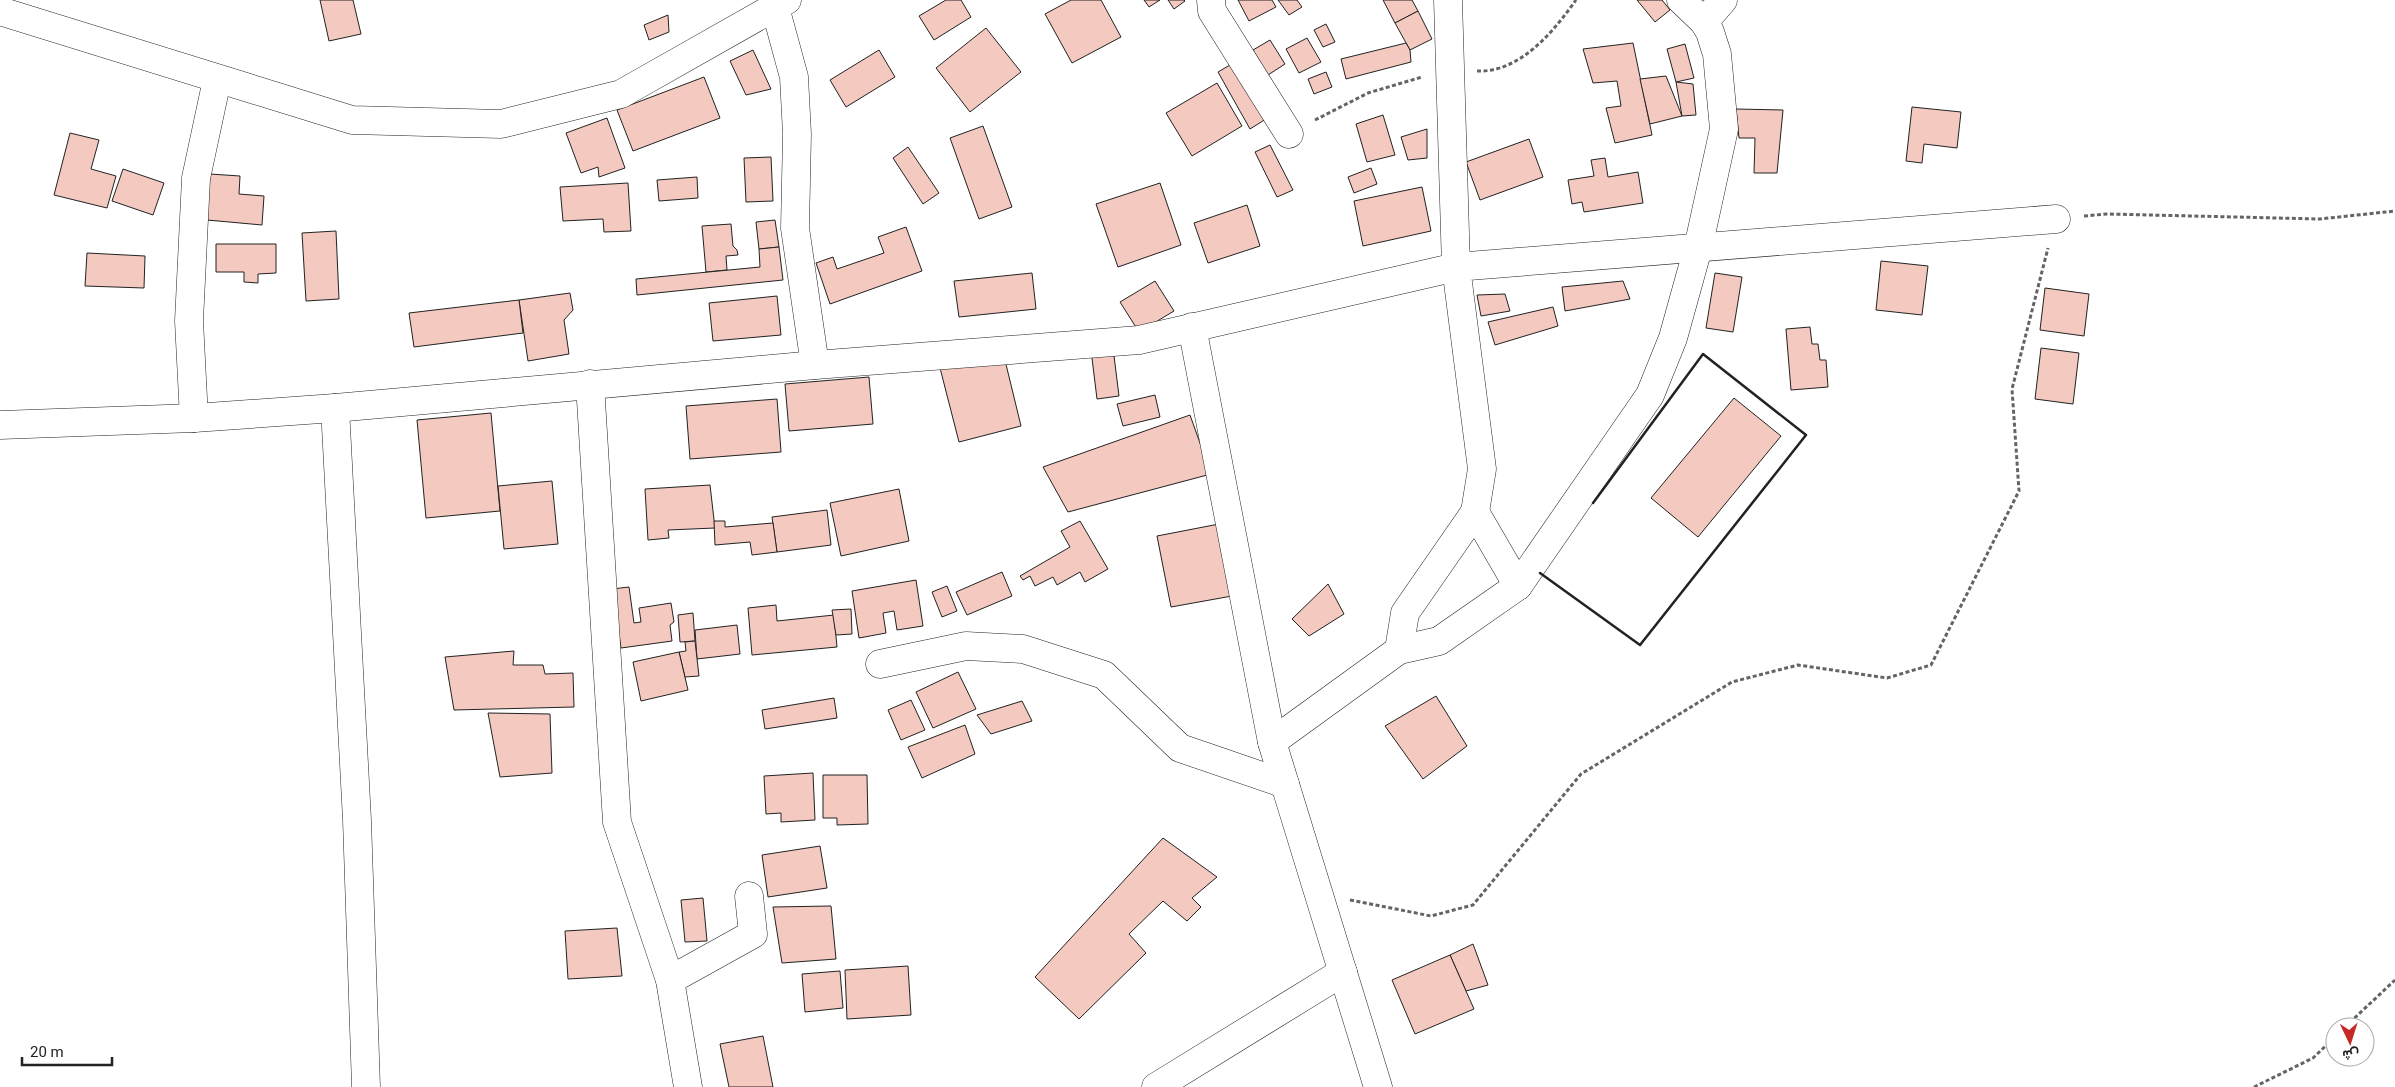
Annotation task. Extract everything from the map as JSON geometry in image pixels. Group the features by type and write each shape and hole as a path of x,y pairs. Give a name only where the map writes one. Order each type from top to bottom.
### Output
{"street":[{"path":"1211,0 1212,11 1289,134"},
{"path":"1398,650 1405,613 1475,512 1482,469 1456,267 1448,0"},
{"path":"1272,742 1398,650 1440,641 1518,586 1650,395 1673,338 1698,248 1724,129 1717,54 1704,22 1681,0"},
{"path":"1704,22 1723,0"},
{"path":"0,11 217,80 352,120 500,124 621,94 778,3 794,77 797,134 795,228 815,364"},
{"path":"194,418 190,321 196,178 217,80"},
{"path":"0,425 194,418 335,408 815,364 1139,340 1456,267 2056,218"},
{"path":"1192,327 1272,742 1378,1087"},
{"path":"590,384 618,822 670,980 688,1087"},
{"path":"335,408 357,820 366,1087"},
{"path":"1475,512 1518,586"},
{"path":"880,664 966,646 1023,650 1104,675 1180,748 1285,784"},
{"path":"670,980 753,934 749,896"},
{"path":"1156,1087 1343,972"}],"path":[{"path":"1319,894 1431,916 1473,905 1581,774 1732,682 1798,665 1887,678 1931,665 2019,491 2012,389 2056,218 2107,214 2320,220 2395,211"},
{"path":"2356,1017 2395,980"},
{"path":"2254,1087 2312,1058 2325,1046"}],"building":[{"path":"320,0 353,0 361,34 329,41"},
{"path":"946,0 961,0 971,17 934,40 919,16"},
{"path":"1071,0 1101,0 1121,37 1072,63 1045,14"},
{"path":"1144,0 1160,0 1149,7"},
{"path":"1168,0 1184,0 1185,1 1174,9"},
{"path":"1238,0 1272,0 1276,7 1249,21"},
{"path":"1278,0 1297,0 1302,7 1289,15"},
{"path":"1383,0 1412,0 1418,11 1395,23"},
{"path":"1637,0 1662,0 1670,10 1655,22"},
{"path":"1418,11 1432,39 1410,50 1395,23"},
{"path":"668,15 669,32 649,40 644,25"},
{"path":"1326,24 1335,42 1323,47 1314,30"},
{"path":"986,28 1021,72 970,112 936,68"},
{"path":"1307,38 1321,62 1299,73 1286,49"},
{"path":"1270,40 1285,64 1268,75 1253,50"},
{"path":"1406,43 1410,50 1411,62 1346,79 1341,59"},
{"path":"1633,43 1652,135 1615,143 1606,108 1621,106 1617,81 1593,83 1583,49"},
{"path":"1685,44 1694,78 1676,82 1667,49"},
{"path":"753,50 771,89 746,95 730,61"},
{"path":"879,50 895,77 846,107 830,80"},
{"path":"1235,62 1266,119 1250,129 1218,72"},
{"path":"1326,72 1332,87 1314,94 1308,79"},
{"path":"1666,76 1682,116 1650,124 1640,79"},
{"path":"704,77 720,118 633,151 617,110"},
{"path":"1676,82 1693,84 1696,115 1682,116"},
{"path":"1217,83 1242,126 1192,156 1166,113"},
{"path":"1912,107 1961,112 1957,148 1924,144 1922,163 1906,161"},
{"path":"1736,109 1783,110 1777,173 1754,173 1755,138 1739,138"},
{"path":"1383,115 1395,155 1367,162 1356,124"},
{"path":"607,118 625,168 599,177 598,167 581,173 566,133"},
{"path":"983,126 1012,207 979,219 950,138"},
{"path":"1427,129 1427,158 1408,160 1401,137"},
{"path":"70,133 99,140 91,169 116,176 107,208 54,195"},
{"path":"1529,139 1543,177 1480,200 1466,162"},
{"path":"1270,145 1293,190 1277,197 1255,152"},
{"path":"908,147 939,193 923,204 893,158"},
{"path":"771,157 773,201 746,202 744,158"},
{"path":"1605,158 1608,177 1638,172 1643,203 1584,212 1582,202 1572,204 1568,180 1594,176 1591,160"},
{"path":"1371,168 1377,184 1354,193 1348,177"},
{"path":"123,169 164,183 153,215 112,201"},
{"path":"210,174 240,176 239,194 264,196 262,225 207,220"},
{"path":"697,177 698,198 659,201 657,180"},
{"path":"628,183 631,231 604,232 603,219 563,221 560,187"},
{"path":"1160,183 1181,245 1118,267 1096,204"},
{"path":"1422,187 1431,231 1363,246 1354,201"},
{"path":"1247,205 1260,246 1208,263 1194,223"},
{"path":"775,220 779,247 759,249 756,222"},
{"path":"731,224 733,246 737,250 738,255 726,256 727,270 706,272 702,226"},
{"path":"906,227 922,271 830,304 816,263 833,257 837,269 884,253 878,237"},
{"path":"336,231 339,299 306,301 302,233"},
{"path":"216,244 276,244 276,273 258,274 258,283 244,282 244,272 216,272"},
{"path":"779,247 783,280 637,295 636,279 760,267 759,249"},
{"path":"87,253 145,256 144,288 85,286"},
{"path":"1881,261 1928,266 1922,315 1876,310"},
{"path":"1032,273 1036,309 959,317 954,281"},
{"path":"1715,273 1742,277 1733,332 1706,328"},
{"path":"1155,281 1174,311 1139,332 1120,302"},
{"path":"1623,281 1630,299 1565,311 1562,287"},
{"path":"2045,288 2089,294 2084,336 2040,330"},
{"path":"570,293 573,310 564,320 569,354 528,361 519,300"},
{"path":"1505,294 1510,311 1481,316 1477,295"},
{"path":"777,296 781,335 713,341 709,303"},
{"path":"519,300 523,333 414,347 409,313"},
{"path":"1553,307 1558,326 1495,345 1488,322"},
{"path":"1810,327 1812,344 1818,344 1820,360 1826,360 1828,387 1791,390 1786,329"},
{"path":"1113,348 1119,396 1097,399 1091,350"},
{"path":"2041,348 2079,353 2073,404 2035,399"},
{"path":"1003,352 1021,426 959,442 940,368"},
{"path":"869,377 873,424 789,431 785,384"},
{"path":"1155,395 1160,417 1123,426 1117,404"},
{"path":"1734,398 1781,436 1698,537 1651,498"},
{"path":"777,399 781,452 690,459 686,406"},
{"path":"491,413 500,511 426,518 417,420"},
{"path":"1190,415 1211,474 1068,512 1043,467"},
{"path":"552,481 558,544 504,549 498,486"},
{"path":"710,485 715,528 668,530 669,538 648,540 645,489"},
{"path":"899,489 909,541 841,556 830,503"},
{"path":"827,510 831,545 777,552 772,517"},
{"path":"714,521 725,521 725,527 773,523 777,552 752,555 750,542 715,545"},
{"path":"1080,521 1108,569 1085,582 1080,572 1057,585 1053,577 1035,586 1030,576 1023,580 1020,576 1070,547 1061,531"},
{"path":"1219,524 1232,596 1171,607 1157,536"},
{"path":"1002,572 1012,596 967,615 956,592"},
{"path":"916,580 923,626 897,630 894,611 883,613 886,633 859,638 852,591"},
{"path":"1328,584 1344,614 1309,636 1292,619"},
{"path":"947,586 957,611 942,617 932,592"},
{"path":"629,587 634,623 641,622 639,608 671,603 674,622 670,625 672,641 621,648 612,589"},
{"path":"776,605 777,621 834,615 837,647 752,655 748,608"},
{"path":"851,609 852,634 836,635 832,610"},
{"path":"693,613 695,641 680,642 678,615"},
{"path":"737,625 740,654 697,659 695,630"},
{"path":"695,641 699,676 685,677 679,652 686,651 685,642"},
{"path":"514,651 513,665 543,665 545,674 573,673 574,707 454,710 445,657"},
{"path":"679,652 688,690 641,701 633,662"},
{"path":"958,672 976,709 933,728 916,692"},
{"path":"1436,696 1467,746 1423,779 1385,726"},
{"path":"834,698 837,718 765,729 762,710"},
{"path":"911,700 925,730 901,740 888,710"},
{"path":"1022,701 1032,721 991,734 977,715"},
{"path":"488,713 550,714 552,773 500,777"},
{"path":"965,725 975,754 922,778 908,747"},
{"path":"813,773 815,820 781,822 781,813 766,814 764,776"},
{"path":"823,775 867,775 868,824 837,825 837,818 823,818"},
{"path":"1163,838 1217,877 1192,898 1201,907 1187,921 1163,901 1129,934 1146,953 1079,1019 1035,977"},
{"path":"820,846 827,888 768,897 762,855"},
{"path":"703,898 707,941 685,942 681,900"},
{"path":"831,906 836,959 782,963 773,907"},
{"path":"617,928 622,976 568,979 565,931"},
{"path":"1473,944 1488,985 1466,991 1450,955"},
{"path":"1450,955 1474,1009 1415,1034 1392,980"},
{"path":"908,966 911,1015 847,1019 845,970"},
{"path":"840,971 843,1008 805,1012 802,974"},
{"path":"763,1036 773,1087 729,1087 720,1044"}],"wall":[{"path":"1540,573 1640,645 1806,435 1703,354 1593,503"}]}
